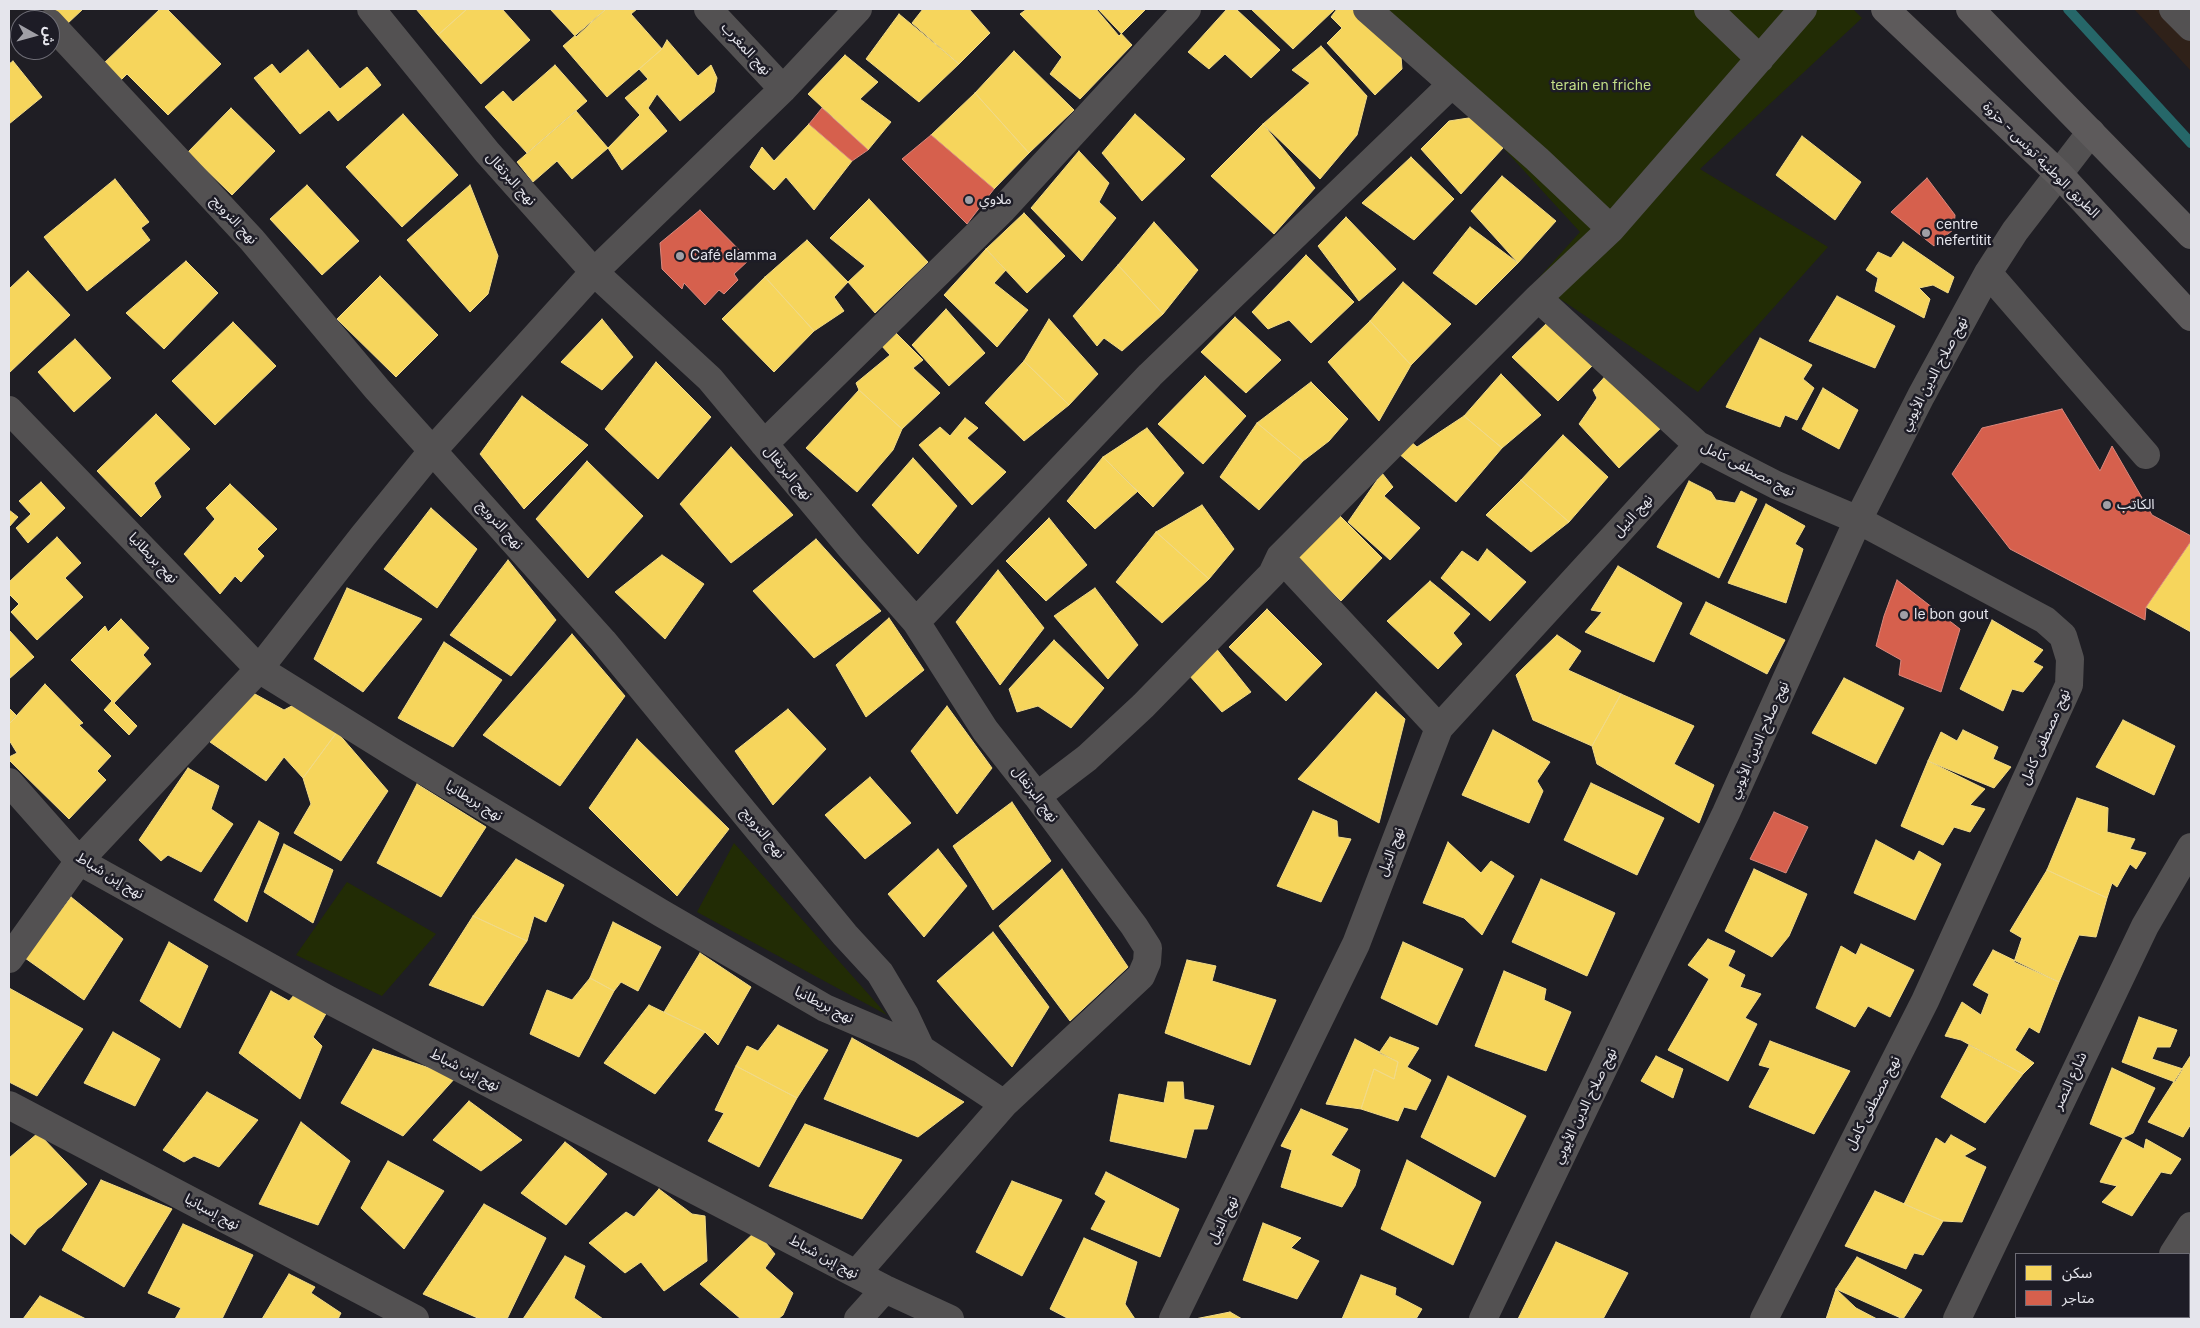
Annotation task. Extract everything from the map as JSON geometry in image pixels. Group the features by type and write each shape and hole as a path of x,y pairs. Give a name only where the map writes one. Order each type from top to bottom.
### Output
{"main road":[{"name":"الطريق الوطنية تونس - حزوة","path":"1885,9 2059,174 2191,317"},
{"path":"1970,9 2191,235"}],"street":[{"name":"نهج البرتغال","path":"371,9 487,152 594,272 710,378 916,622 985,730 1037,796 1134,926 1148,948 1147,962 1140,976 1004,1104"},
{"name":"نهج المغرب","path":"708,9 783,89"},
{"path":"9,959 79,861 259,669 362,536 433,450 594,272 783,89 858,9"},
{"path":"764,444 1002,210 1187,9"},
{"path":"1367,9 1537,159 1610,230"},
{"path":"1708,9 1760,59"},
{"path":"1037,796 1087,758 1143,706 1272,574 1280,557 1414,425 1538,298 1610,230 1803,9"},
{"path":"2173,9 2191,28"},
{"name":"نهج النرويج","path":"60,34 252,240 376,389 433,450 603,641 845,935 880,973 905,1015 921,1049"},
{"path":"916,622 1150,375 1452,84"},
{"name":"نهج صلاح الدين الأيوبي","path":"1483,1319 1726,813 1858,520 1921,396 1988,274 2015,231 2091,132"},
{"path":"1988,274 2146,455"},
{"name":"نهج مصطفى كامل","path":"1538,298 1698,445 1776,485 1858,520 2045,620 2063,636 2070,659 2069,685 1925,1001 1764,1319"},
{"name":"نهج بريطانيا","path":"9,410 259,669 644,902 825,1008 921,1049 1004,1104"},
{"name":"نهج النيل","path":"1174,1319 1356,944 1439,728 1698,445"},
{"path":"1280,557 1439,728"},
{"name":"نهج إبن شباط","path":"9,782 79,861 329,1000 885,1289 950,1319"},
{"name":"شارع النصر","path":"1957,1319 2145,926 2191,847"},
{"path":"856,1274 1004,1104"},
{"name":"نهج إسبانيا","path":"9,1105 415,1319"},
{"path":"2174,1253 2191,1226"},
{"path":"858,1319 885,1289"}],"shaded area":[{"path":"2134,9 2191,9 2191,71"}],"green space":[{"name":"terain en friche","path":"1376,9 1853,9 1862,18 1700,169 1828,247 1698,392 1535,282 1580,232"},
{"path":"734,843 887,1015 697,912"},
{"path":"347,882 436,934 382,996 296,955"}],"building: سكن":[{"path":"83,9 67,24 60,16 60,10 54,10"},
{"path":"160,9 167,9 221,64 168,115 127,74 118,83 101,66"},
{"path":"416,9 467,9 438,35"},
{"path":"467,9 502,9 530,40 481,84 438,35"},
{"path":"550,9 606,9 576,37"},
{"path":"606,9 637,9 631,14 662,49 607,97 563,46"},
{"path":"923,9 969,9 990,33 959,64 912,23"},
{"path":"1027,9 1098,9 1132,45 1080,99 1050,74 1062,57 1020,14"},
{"path":"1096,9 1146,9 1119,36"},
{"path":"1227,9 1236,9 1280,50 1251,78 1225,54 1209,69 1188,52"},
{"path":"1251,9 1335,9 1293,49"},
{"path":"1337,9 1358,9 1400,44 1402,69 1375,95 1327,43 1342,28 1331,17"},
{"path":"899,14 959,64 919,102 866,59"},
{"path":"667,40 698,76 711,65 717,78 714,92 680,121 657,94 648,108 667,131 622,170 608,148 640,115 625,98 648,79 639,69 662,49"},
{"path":"1321,46 1367,96 1357,135 1320,179 1263,124 1310,83 1292,70"},
{"path":"308,50 340,89 367,67 381,85 338,121 329,110 300,134 254,78 272,64 280,74"},
{"path":"1014,51 1074,110 1029,153 975,93"},
{"path":"845,55 878,82 860,99 891,122 868,150 808,94"},
{"path":"13,61 42,97 9,124 9,64"},
{"path":"555,65 587,101 527,153 485,107 503,91 513,102"},
{"path":"975,93 1029,153 994,189 931,135"},
{"path":"231,108 275,151 232,195 188,152"},
{"path":"576,111 608,148 572,179 557,161 533,182 517,162"},
{"path":"403,114 458,175 402,227 346,167"},
{"path":"1135,114 1185,159 1142,201 1102,153"},
{"path":"1475,117 1503,148 1461,194 1421,149 1449,121"},
{"path":"809,124 852,161 814,210 786,177 774,190 750,167 762,147 774,161"},
{"path":"1263,124 1315,188 1274,234 1211,176"},
{"path":"1802,136 1861,182 1835,220 1776,175"},
{"path":"1079,151 1109,183 1099,202 1116,218 1082,261 1031,208"},
{"path":"1411,157 1454,199 1414,240 1362,203"},
{"path":"1502,176 1556,221 1518,263 1471,211"},
{"path":"115,179 149,222 141,228 150,240 87,291 44,237"},
{"path":"307,185 359,241 322,275 270,219"},
{"path":"470,185 498,256 488,294 470,312 407,240"},
{"path":"869,199 928,262 875,313 848,282 865,266 830,238"},
{"path":"1024,213 1065,256 1027,293 986,249"},
{"path":"1346,217 1396,269 1359,301 1318,246"},
{"path":"1154,222 1198,270 1163,314 1118,265"},
{"path":"1470,227 1518,263 1476,305 1433,273"},
{"path":"807,240 848,282 834,297 844,311 814,331 765,277"},
{"path":"1903,242 1954,277 1948,293 1933,285 1919,288 1930,299 1924,318 1875,291 1878,278 1866,270 1878,252 1891,258"},
{"path":"986,249 1006,270 994,283 1028,310 997,347 944,295"},
{"path":"1306,255 1354,302 1311,343 1289,320 1268,329 1252,312"},
{"path":"186,261 218,293 164,349 126,313"},
{"path":"1118,265 1163,314 1122,351 1104,338 1097,346 1073,316"},
{"path":"28,271 70,315 9,373 9,289"},
{"path":"380,276 438,335 396,377 337,319"},
{"path":"765,277 814,331 774,372 722,319"},
{"path":"1403,282 1451,324 1411,365 1370,321"},
{"path":"1837,296 1895,326 1875,368 1809,341"},
{"path":"946,309 985,353 949,386 912,345"},
{"path":"1235,317 1281,360 1246,393 1201,352"},
{"path":"602,319 633,357 602,390 561,362"},
{"path":"1049,319 1098,374 1069,405 1024,361"},
{"path":"1370,321 1411,365 1379,421 1328,362"},
{"path":"233,322 276,366 215,425 172,381"},
{"path":"1548,322 1592,366 1558,401 1512,357"},
{"path":"893,330 923,360 913,368 940,393 902,429 859,390 856,383 890,355 880,344"},
{"path":"1760,338 1812,365 1803,379 1814,388 1797,420 1785,415 1780,427 1726,407"},
{"path":"75,339 111,378 74,412 38,372"},
{"path":"1024,361 1069,405 1024,441 985,403"},
{"path":"656,362 711,417 658,479 605,429"},
{"path":"1609,372 1664,425 1619,468 1579,424 1597,398 1593,390"},
{"path":"1501,374 1541,415 1502,448 1464,416"},
{"path":"1205,376 1246,416 1203,464 1158,424"},
{"path":"1311,382 1348,419 1329,441 1303,461 1257,423"},
{"path":"1823,388 1858,410 1839,449 1802,429"},
{"path":"859,390 902,429 893,450 857,492 806,448"},
{"path":"522,396 588,445 524,509 480,454"},
{"path":"156,414 190,449 154,483 161,497 141,517 97,471"},
{"path":"1464,416 1502,448 1456,502 1398,453 1409,440 1417,447"},
{"path":"965,418 978,428 967,438 1006,472 972,505 919,445 940,427 950,436"},
{"path":"1257,423 1303,461 1259,510 1220,477"},
{"path":"1147,428 1184,473 1153,507 1103,457"},
{"path":"1563,435 1608,477 1569,522 1521,480"},
{"path":"731,447 793,515 731,563 680,504"},
{"path":"1103,457 1138,491 1095,529 1067,501"},
{"path":"913,458 957,506 918,554 872,505"},
{"path":"587,461 643,516 588,578 536,519"},
{"path":"1382,473 1393,487 1384,496 1420,528 1390,560 1348,522"},
{"path":"1521,480 1569,522 1531,552 1486,515"},
{"path":"1689,481 1711,492 1716,500 1735,503 1741,491 1757,499 1719,578 1657,547"},
{"path":"41,482 65,508 28,543 16,528 31,514 19,501"},
{"path":"230,484 277,529 257,549 264,556 241,582 235,576 220,594 184,554 215,519 206,508"},
{"path":"1766,504 1805,526 1795,544 1803,549 1786,603 1728,583"},
{"path":"1202,505 1234,549 1209,579 1156,532"},
{"path":"431,508 477,549 437,608 384,569"},
{"path":"9,510 18,517 9,527"},
{"path":"1335,511 1382,558 1341,601 1294,555"},
{"path":"1049,518 1087,565 1046,601 1006,561"},
{"path":"1156,532 1209,579 1162,623 1116,582"},
{"path":"57,537 81,563 65,578 83,597 37,640 11,612 19,604 9,594 9,582"},
{"path":"816,539 881,611 814,658 753,591"},
{"path":"2191,541 2191,632 2146,607"},
{"path":"1487,549 1526,582 1490,621 1441,578 1462,551 1478,562"},
{"path":"662,555 704,584 665,639 615,592"},
{"path":"508,560 556,620 511,676 450,635"},
{"path":"1618,566 1682,603 1654,662 1585,632 1602,612 1591,610"},
{"path":"998,570 1044,628 1000,685 956,622"},
{"path":"1430,581 1470,614 1453,633 1462,644 1438,669 1387,621"},
{"path":"347,588 422,619 363,692 314,659"},
{"path":"1095,588 1138,645 1108,679 1054,616"},
{"path":"1706,602 1785,640 1767,674 1690,634"},
{"path":"1267,609 1322,664 1286,701 1229,647"},
{"path":"889,618 924,670 866,717 836,665"},
{"path":"121,619 149,648 143,655 151,664 114,703 137,726 129,735 104,710 112,701 71,660 105,626 108,632"},
{"path":"1992,620 2043,650 2033,662 2043,667 2023,692 2012,689 2003,711 1960,689"},
{"path":"9,630 34,657 9,679"},
{"path":"572,634 625,696 560,786 483,735"},
{"path":"1557,635 1581,651 1568,670 1621,694 1592,746 1533,720 1516,675"},
{"path":"1054,640 1104,688 1071,728 1038,706 1017,712 1009,689"},
{"path":"444,642 502,680 453,747 398,718"},
{"path":"1215,647 1251,692 1222,712 1188,674"},
{"path":"1844,678 1904,708 1876,764 1812,733"},
{"path":"45,684 83,723 79,725 111,756 97,771 106,780 69,819 9,760 9,757 17,753 9,740 9,724"},
{"path":"244,688 284,710 303,700 337,732 303,778 284,757 266,781 210,742"},
{"path":"1376,692 1405,719 1379,823 1298,779"},
{"path":"1621,694 1694,726 1674,764 1714,785 1699,823 1597,764 1592,746"},
{"path":"947,706 992,768 957,814 911,751"},
{"path":"9,708 17,716 9,724"},
{"path":"788,709 826,749 773,805 735,751"},
{"path":"2123,720 2175,746 2154,795 2096,767"},
{"path":"1493,730 1550,762 1537,781 1543,791 1529,823 1462,795"},
{"path":"1963,730 1998,747 1993,759 2011,767 1994,788 1928,761 1941,732 1957,741"},
{"path":"337,732 388,791 341,861 294,833 311,804 303,778"},
{"path":"637,739 729,829 677,896 589,808"},
{"path":"1928,761 1985,789 1970,805 1985,809 1970,832 1954,827 1943,845 1901,826"},
{"path":"188,768 219,786 211,809 233,824 201,872 168,855 161,861 139,840"},
{"path":"870,777 911,823 865,859 825,815"},
{"path":"1591,783 1664,818 1637,875 1564,840"},
{"path":"417,784 486,827 441,897 377,863"},
{"path":"2077,798 2108,808 2107,832 2135,839 2130,849 2146,853 2136,869 2130,864 2117,887 2112,883 2107,898 2047,870"},
{"path":"1012,802 1051,861 993,910 953,846"},
{"path":"1313,811 1337,821 1338,837 1351,839 1321,902 1277,886"},
{"path":"259,821 279,833 247,922 214,900"},
{"path":"1876,840 1914,861 1919,851 1941,864 1915,920 1854,893"},
{"path":"1448,842 1481,873 1491,861 1514,876 1482,935 1464,918 1423,903"},
{"path":"284,844 333,870 313,923 264,892"},
{"path":"938,849 967,886 924,937 888,894"},
{"path":"516,859 564,885 546,922 534,916 527,941 473,916"},
{"path":"1062,869 1128,967 1070,1021 999,926"},
{"path":"1754,869 1807,894 1789,936 1772,957 1725,931"},
{"path":"2047,870 2107,898 2096,937 2079,935 2059,982 2014,962 2022,938 2010,931"},
{"path":"1541,879 1615,913 1587,976 1512,942"},
{"path":"71,897 123,939 84,1000 25,958"},
{"path":"473,916 527,941 483,1006 429,985"},
{"path":"613,922 661,947 638,991 621,982 614,991 590,978"},
{"path":"993,932 1049,1007 1012,1067 937,981"},
{"path":"1708,939 1735,951 1728,966 1745,975 1740,987 1761,994 1745,1018 1757,1024 1728,1081 1668,1050 1709,979 1688,965"},
{"path":"169,942 208,966 180,1028 140,1001"},
{"path":"1403,942 1463,969 1437,1025 1381,998"},
{"path":"1861,944 1914,970 1890,1017 1868,1006 1855,1027 1816,1008 1841,946 1856,955"},
{"path":"1993,950 2059,982 2039,1033 2029,1027 2015,1050 2034,1063 2023,1074 1961,1040 1945,1036 1962,1002 1981,1015 1989,994 1973,985"},
{"path":"700,953 751,987 718,1045 705,1032 664,1012"},
{"path":"1187,960 1216,966 1212,981 1276,1000 1250,1065 1165,1033"},
{"path":"1504,971 1546,989 1544,1000 1571,1012 1546,1071 1475,1046"},
{"path":"590,978 614,991 579,1057 530,1034 547,990 572,1000"},
{"path":"9,988 83,1029 37,1096 9,1082"},
{"path":"271,991 289,1001 295,994 328,1010 313,1037 322,1046 300,1099 239,1053"},
{"path":"649,1005 705,1032 655,1094 604,1063"},
{"path":"2139,1017 2177,1030 2170,1047 2157,1047 2152,1059 2183,1069 2175,1082 2122,1062"},
{"path":"778,1025 828,1050 797,1098 736,1066 747,1046 758,1051"},
{"path":"113,1032 160,1059 135,1106 84,1083"},
{"path":"1390,1037 1419,1048 1407,1067 1431,1080 1416,1110 1404,1107 1398,1121 1361,1109 1374,1069 1394,1079 1398,1062 1379,1053"},
{"path":"852,1038 964,1102 918,1137 824,1099"},
{"path":"1355,1039 1398,1062 1394,1079 1374,1069 1361,1109 1326,1104"},
{"path":"1770,1041 1850,1071 1814,1134 1749,1107 1770,1068 1759,1065"},
{"path":"1969,1045 2023,1074 1985,1123 1941,1097"},
{"path":"373,1049 456,1077 403,1136 341,1103"},
{"path":"2191,1055 2191,1124 2183,1137 2148,1122"},
{"path":"1656,1056 1683,1069 1673,1098 1641,1081"},
{"path":"736,1066 797,1098 759,1167 708,1141 724,1113 715,1110"},
{"path":"2112,1068 2155,1088 2133,1133 2123,1138 2090,1124"},
{"path":"1448,1076 1526,1116 1495,1177 1421,1137"},
{"path":"1168,1082 1183,1082 1184,1099 1214,1106 1207,1129 1194,1129 1186,1158 1110,1141 1119,1094 1164,1103"},
{"path":"207,1092 258,1120 219,1167 194,1156 184,1162 163,1150"},
{"path":"469,1101 522,1140 481,1171 433,1140"},
{"path":"1301,1109 1348,1129 1331,1155 1360,1170 1355,1186 1342,1207 1281,1187 1292,1150 1281,1146"},
{"path":"301,1122 350,1161 318,1225 259,1204"},
{"path":"805,1124 902,1160 862,1219 769,1186"},
{"path":"38,1133 87,1184 37,1229 25,1245 9,1232 9,1158"},
{"path":"1951,1135 1976,1149 1964,1156 1986,1167 1962,1222 1943,1221 1904,1204 1936,1138 1945,1144"},
{"path":"2123,1138 2144,1149 2146,1139 2181,1159 2171,1174 2161,1172 2132,1216 2102,1202 2117,1186 2100,1182"},
{"path":"565,1142 607,1174 566,1225 521,1193"},
{"path":"1407,1160 1481,1202 1453,1265 1381,1229"},
{"path":"388,1161 444,1191 404,1249 361,1208"},
{"path":"1106,1172 1179,1209 1160,1257 1091,1229 1106,1201 1095,1194"},
{"path":"101,1180 172,1209 124,1287 62,1250"},
{"path":"1012,1181 1062,1200 1022,1276 976,1252"},
{"path":"659,1189 692,1214 705,1216 707,1261 664,1291 641,1262 625,1273 589,1243 626,1212 634,1217"},
{"path":"1875,1191 1943,1221 1923,1255 1914,1253 1906,1269 1845,1246"},
{"path":"484,1204 546,1238 507,1319 480,1319 423,1294"},
{"path":"1263,1223 1301,1238 1291,1248 1319,1261 1297,1299 1243,1280"},
{"path":"183,1224 253,1255 222,1319 175,1319 181,1308 148,1293"},
{"path":"756,1231 775,1254 765,1268 793,1293 783,1315 778,1319 741,1319 700,1284"},
{"path":"1084,1238 1137,1262 1125,1304 1135,1319 1069,1319 1050,1309"},
{"path":"1556,1242 1628,1273 1603,1319 1518,1319"},
{"path":"565,1256 585,1266 574,1298 603,1319 523,1319"},
{"path":"1857,1257 1922,1290 1903,1319 1836,1289"},
{"path":"289,1274 315,1287 311,1293 341,1313 338,1319 262,1319"},
{"path":"1361,1275 1396,1288 1395,1295 1422,1309 1416,1319 1342,1319"},
{"path":"1836,1289 1856,1308 1877,1319 1826,1319"},
{"path":"40,1296 86,1319 23,1319"},
{"path":"1230,1312 1242,1319 1195,1319"}],"building: متاجر":[{"path":"822,108 868,150 852,161 809,124"},
{"path":"931,135 994,189 967,224 902,159"},
{"path":"1927,178 1955,215 1954,229 1934,246 1891,212"},
{"path":"700,210 749,260 734,274 738,280 724,294 719,290 705,305 684,283 682,289 662,269 660,243"},
{"path":"2062,409 2100,471 2112,446 2152,515 2191,536 2191,541 2146,607 2145,620 2010,549 1952,474 1982,428"},
{"path":"1897,580 1960,629 1941,692 1899,675 1901,660 1876,646"},
{"path":"1774,812 1808,827 1786,873 1750,859"}],"waterway":[{"path":"2068,9 2191,143"}],"place":[{"name":"ملاوي","path":"969,200"},
{"name":"centre nefertitit","path":"1926,233"},
{"name":"Café elamma","path":"680,256"},
{"name":"الكاتب","path":"2107,505"},
{"name":"le bon gout","path":"1904,615"}]}
